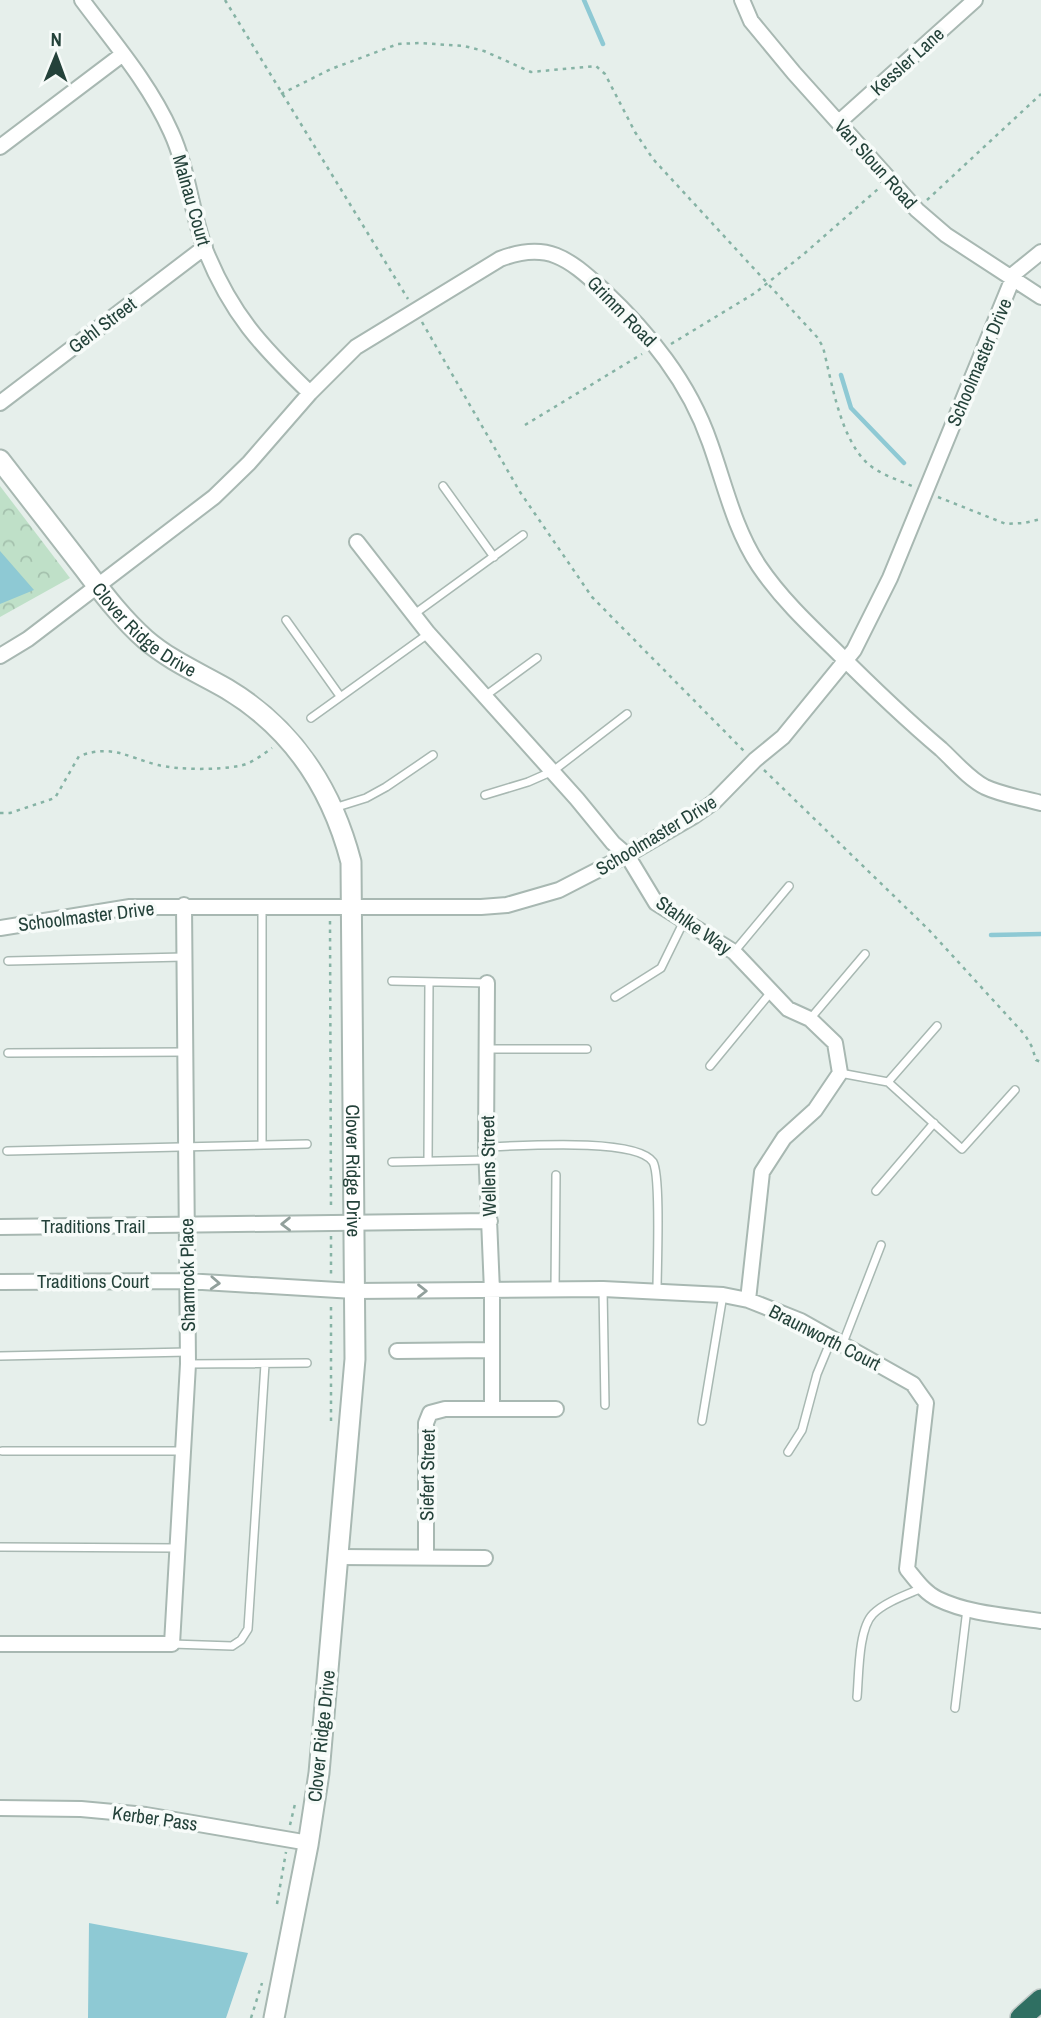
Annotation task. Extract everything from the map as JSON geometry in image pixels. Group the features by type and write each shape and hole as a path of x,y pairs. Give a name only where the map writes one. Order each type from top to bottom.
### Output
{"highway":[{"path":"1021,2018 1041,2000"}],"street":[{"name":"Malnau Court","path":"82,0 144,81 172,135 205,247 226,295 246,327 270,355 310,393"},
{"name":"Van Sloun Road","path":"742,0 751,21 917,210 946,235 1041,297"},
{"name":"Kessler Lane","path":"839,122 975,0"},
{"path":"0,147 123,54"},
{"name":"Gehl Street","path":"0,403 205,247"},
{"name":"Grimm Road","path":"0,656 28,639 214,497 356,347 500,259 515,253 549,252 580,268 631,317 674,370 710,441 726,496 741,533 757,563 793,608 907,720 984,786 1041,803"},
{"name":"Schoolmaster Drive","path":"0,928 130,907 507,905 559,890 694,816 714,802 755,760 783,737 854,650 890,578 1015,273 1041,252"},
{"name":"Clover Ridge Drive","path":"0,460 121,615 147,641 174,660 247,702 283,733 305,758 342,829 351,862 355,1359 319,1773 309,1843 274,2018"},
{"name":"Stahlke Way","path":"357,542 428,634 552,771 613,844 627,855 656,904 734,952 788,1009 810,1019 835,1043 840,1073"},
{"name":"Shamrock Place","path":"173,1644 188,1358 184,905"},
{"name":"Wellens Street","path":"487,983 487,1154 492,1350"},
{"path":"748,1300 762,1172 784,1138 815,1110 840,1073"},
{"path":"354,1222 490,1222"},
{"name":"Traditions Trail","path":"0,1227 354,1222"},
{"name":"Traditions Court","path":"0,1282 186,1281 354,1291"},
{"name":"Braunworth Court","path":"354,1291 657,1290 723,1295 748,1300 801,1321 913,1384 926,1403 907,1569 922,1588"},
{"path":"397,1351 492,1350 492,1409"},
{"name":"Siefert Street","path":"426,1558 426,1423 430,1413 445,1409 556,1409"},
{"path":"338,1558 485,1558"},
{"path":"922,1588 938,1599 967,1609 1041,1621"},
{"path":"0,1644 173,1644"},
{"name":"Kerber Pass","path":"0,1808 80,1809 146,1815 309,1843"}],"lane":[{"path":"443,486 494,557"},
{"path":"413,615 523,535"},
{"path":"286,620 340,696"},
{"path":"311,718 428,634"},
{"path":"485,696 537,658"},
{"path":"485,795 552,771 627,714"},
{"path":"333,809 386,788 433,755"},
{"path":"734,952 789,886"},
{"path":"262,907 262,1144"},
{"path":"615,997 661,968 684,921"},
{"path":"810,1019 865,954"},
{"path":"8,961 184,957"},
{"path":"392,981 487,983"},
{"path":"428,1161 429,982"},
{"path":"710,1066 771,992"},
{"path":"888,1082 937,1026"},
{"path":"487,1049 587,1049"},
{"path":"8,1053 185,1052"},
{"path":"840,1073 888,1082 962,1149 1015,1090"},
{"path":"876,1191 934,1123"},
{"path":"7,1151 185,1149 199,1146 307,1144"},
{"path":"391,1161 428,1161 598,1146 629,1148 647,1155 654,1165 657,1197 657,1290"},
{"path":"555,1290 556,1175"},
{"path":"788,1452 802,1430 817,1374 838,1341 881,1245"},
{"path":"603,1289 604,1405"},
{"path":"702,1421 723,1295"},
{"path":"0,1356 188,1358 265,1364 307,1363"},
{"path":"173,1644 232,1646 241,1640 248,1629 265,1364"},
{"path":"2,1451 183,1451"},
{"path":"1,1547 178,1548"},
{"path":"857,1697 863,1632 872,1615 892,1601 922,1588"},
{"path":"955,1707 967,1609"}],"path":[{"path":"225,0 415,310 520,492 592,597 728,737 755,760 929,930 1025,1035 1036,1060 1041,1062"},
{"path":"281,94 331,69 398,44 464,46 484,51 531,72 596,66 605,74 635,132 653,159 817,337 823,347 845,429 854,448 870,466 925,492 1006,524 1041,519"},
{"path":"917,210 1041,94"},
{"path":"525,425 645,352 672,344 755,293 888,180"},
{"path":"0,813 55,799 79,756 95,750 108,749 180,769 240,766 273,748"},
{"path":"330,916 331,1216"},
{"path":"331,1227 331,1285"},
{"path":"276,1909 285,1857"},
{"path":"251,2018 264,1974"}],"green space":[{"path":"0,486 70,578 0,617"}],"water":[{"path":"0,551 34,590 0,604"},
{"path":"89,1923 248,1953 226,2018 88,2018"}],"waterway":[{"path":"584,0 603,44"},
{"path":"841,375 851,408 904,463"},
{"path":"991,935 1041,934"}]}
